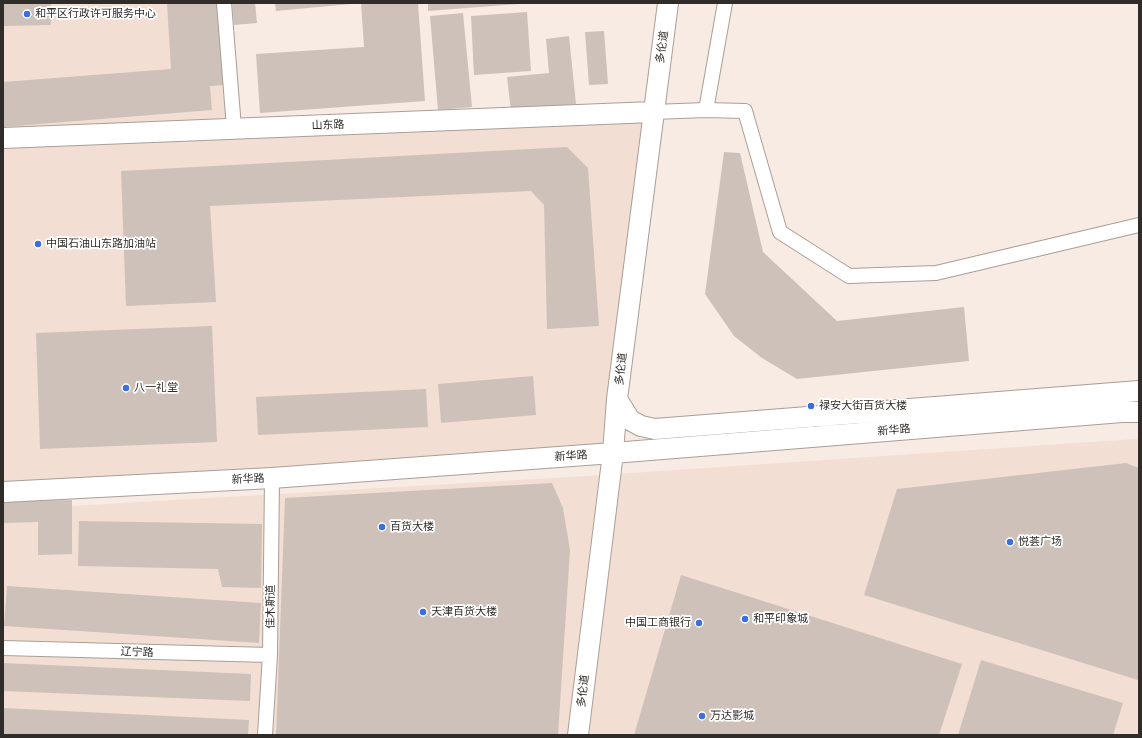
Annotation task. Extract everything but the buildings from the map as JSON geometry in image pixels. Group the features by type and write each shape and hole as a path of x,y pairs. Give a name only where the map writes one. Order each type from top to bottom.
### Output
{"street":[{"path":"224,3 234,128"},
{"name":"多伦道","path":"578,735 613,453 617,399 668,3"},
{"path":"706,110 725,3"},
{"path":"653,112 706,110 745,111 780,232 850,276 936,272 1139,225"},
{"name":"山东路","path":"3,138 653,112"},
{"name":"新华路","path":"617,399 630,420 641,426 655,429 1139,391"},
{"name":"新华路","path":"3,492 272,478 613,453 1122,412 1139,412"},
{"name":"佳木斯道","path":"265,735 270,655 272,478"},
{"name":"辽宁路","path":"3,648 270,655"}],"shaded area":[{"path":"3,3 229,3 240,129 644,115 605,452 3,486"},
{"path":"1139,440 1139,735 3,735 3,510 587,476"}],"place":[{"name":"和平区行政许可服务中心","path":"27,14"},
{"name":"中国石油山东路加油站","path":"38,244"},
{"name":"八一礼堂","path":"126,388"},
{"name":"禄安大街百货大楼","path":"811,406"},
{"name":"百货大楼","path":"382,527"},
{"name":"悦荟广场","path":"1010,542"},
{"name":"天津百货大楼","path":"423,612"},
{"name":"和平印象城","path":"745,619"},
{"name":"中国工商银行","path":"699,623"},
{"name":"万达影城","path":"702,716"}]}
